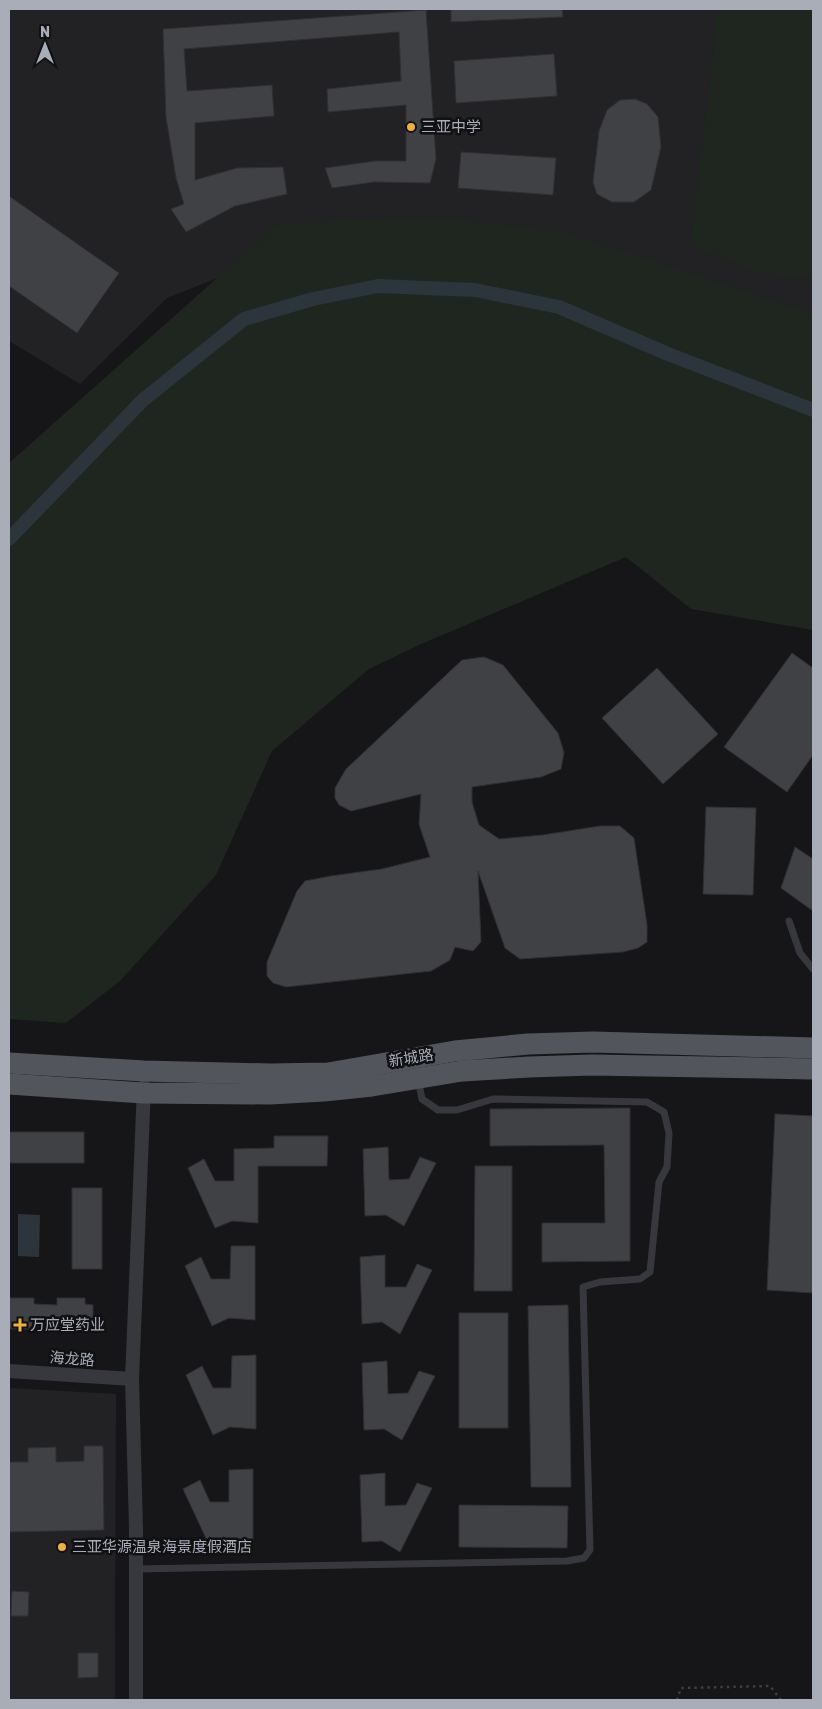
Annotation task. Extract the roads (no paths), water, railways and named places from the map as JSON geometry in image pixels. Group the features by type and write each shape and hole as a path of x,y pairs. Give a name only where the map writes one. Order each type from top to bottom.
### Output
{"main road":[{"name":"新城路","path":"9,1063 144,1071 270,1074 328,1072 455,1051 538,1044 593,1042 813,1048"},
{"name":"新城路","path":"9,1084 144,1093 270,1094 324,1091 462,1072 529,1066 592,1065 813,1069"}],"street":[{"path":"136,1700 136,1569 132,1380 144,1071"},
{"name":"海龙路","path":"9,1371 132,1380"}],"lane":[{"path":"789,921 800,954 813,969"},
{"path":"136,1569 567,1561 584,1558 590,1550 583,1286 600,1282 640,1280 650,1272 659,1182 667,1167 669,1133 664,1112 647,1102 493,1099 457,1110 438,1110 422,1099 418,1078"}],"waterway":[{"path":"9,539 143,400 244,319 313,299 378,286 475,290 559,307 668,354 813,410"}],"place":[{"name":"三亚中学","path":"411,127"},
{"name":"万应堂药业","path":"20,1325"},
{"name":"三亚华源温泉海景度假酒店","path":"62,1547"}]}
